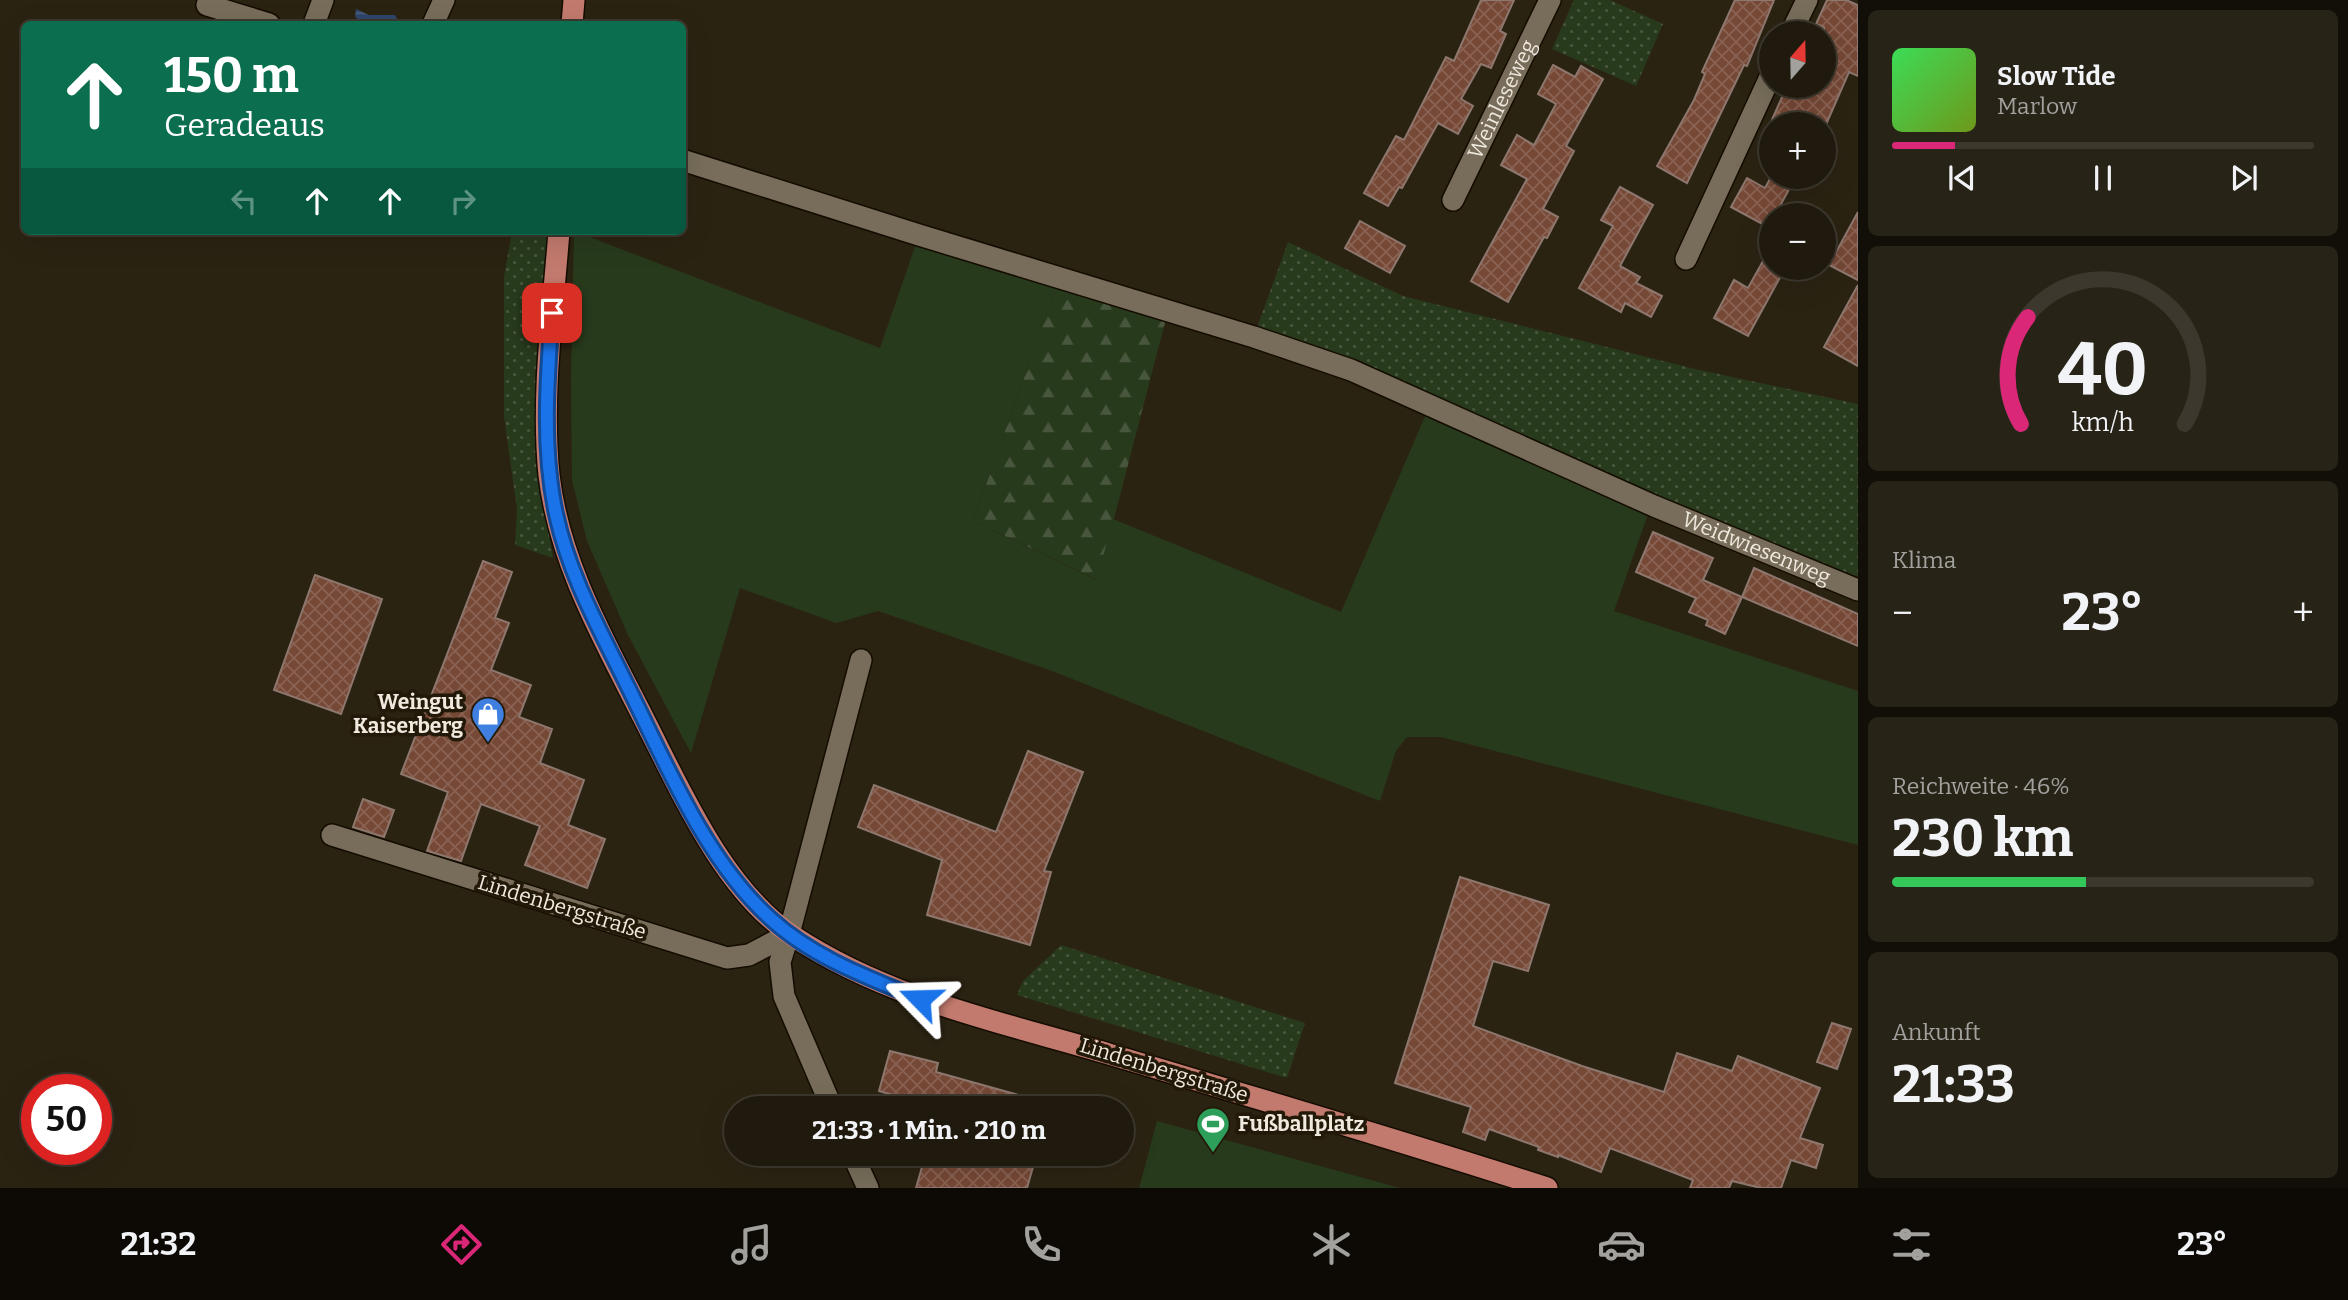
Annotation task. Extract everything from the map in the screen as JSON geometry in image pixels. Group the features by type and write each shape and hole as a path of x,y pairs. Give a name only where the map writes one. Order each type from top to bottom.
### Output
{"main road":[{"path":"572,21 574,0"},
{"name":"Lindenbergstraße","path":"559,235 550,341 547,442 549,476 564,546 592,613 701,827 722,863 770,919 789,934 849,969 920,999 1278,1104 1547,1188"}],"street":[{"path":"315,21 323,0"},
{"path":"434,21 444,0"},
{"name":"Weinleseweg","path":"1453,200 1550,0"},
{"path":"1797,21 1807,0"},
{"path":"207,5 231,6 263,21"},
{"path":"1686,259 1760,98"},
{"name":"Weidwiesenweg","path":"686,161 1254,337 1352,370 1654,506 1858,590"},
{"path":"827,1096 784,996 780,962 861,660"},
{"name":"Lindenbergstraße","path":"332,835 727,958 749,955 789,934"},
{"path":"858,1166 868,1188"}],"green space":[{"path":"1574,0 1610,0 1663,24 1636,86 1552,49"},
{"path":"511,235 548,235 536,413 538,469 553,558 515,545 517,509 504,417 504,277"},
{"path":"574,235 584,235 880,348 919,235 1059,278 973,521 1097,580 1113,519 1341,612 1435,393 1655,494 1614,611 1858,691 1858,845 1441,737 1407,737 1396,751 1380,801 1052,671 878,611 836,623 740,588 691,753 628,635 587,541 572,480"},
{"path":"1288,242 1403,296 1695,369 1858,404 1858,583 1558,454 1255,333"},
{"path":"1059,278 1168,311 1098,580 973,521"},
{"path":"1061,945 1305,1023 1287,1078 1017,995 1023,981"},
{"name":"Fußballplatz","path":"1157,1121 1400,1188 1139,1188"}],"water":[{"path":"356,9 369,15 395,15 398,21 359,21 355,16"}],"building":[{"path":"1481,0 1514,0 1500,31 1506,34 1491,68 1481,64 1461,99 1473,106 1458,134 1438,123 1402,188 1399,187 1388,206 1364,193 1396,136 1404,140 1446,57 1454,61"},
{"path":"1735,0 1774,0 1765,21 1759,21 1759,37 1747,66 1744,65 1687,183 1657,166 1694,100 1705,74 1702,72"},
{"path":"1827,0 1846,0 1858,5 1858,76 1849,72 1831,112 1775,112 1782,98 1836,98 1836,21 1817,21"},
{"path":"1553,65 1575,77 1581,66 1603,79 1566,146 1574,151 1543,209 1558,217 1508,302 1471,281 1527,179 1501,165 1517,135 1534,145 1556,104 1538,94"},
{"path":"1747,178 1759,185 1759,189 1789,189 1782,203 1759,203 1759,222 1731,207"},
{"path":"1620,187 1653,205 1620,266 1640,277 1636,283 1662,296 1651,317 1625,303 1621,312 1579,288 1613,226 1601,220"},
{"path":"1858,212 1858,280 1836,269 1836,252"},
{"path":"1360,221 1405,246 1390,273 1345,248"},
{"path":"1759,268 1759,280 1779,280 1748,336 1714,318 1734,280 1748,288"},
{"path":"1858,285 1858,366 1824,347"},
{"path":"1653,532 1713,558 1703,580 1742,597 1725,634 1706,625 1708,620 1689,612 1696,598 1636,572"},
{"path":"483,561 512,572 495,618 509,623 491,670 531,685 519,717 552,729 540,763 584,780 568,825 605,839 587,888 525,865 540,826 481,804 461,861 427,851 448,792 401,774"},
{"path":"1754,568 1858,614 1858,646 1742,597"},
{"path":"315,575 382,599 341,714 274,690"},
{"path":"1028,751 1083,772 1044,871 1051,872 1030,945 927,915 942,860 858,827 874,785 996,832"},
{"path":"363,799 394,810 384,837 353,827"},
{"path":"1460,877 1549,905 1528,971 1493,961 1473,1026 1582,1066 1664,1092 1677,1053 1732,1071 1738,1056 1820,1088 1800,1138 1823,1145 1816,1168 1791,1160 1781,1188 1761,1188 1732,1181 1729,1188 1690,1188 1693,1180 1610,1148 1601,1172 1489,1129 1485,1140 1463,1132 1471,1107 1395,1083"},
{"path":"1832,1023 1851,1029 1837,1069 1817,1062"},
{"path":"890,1051 938,1063 936,1072 1022,1096 896,1096 879,1091"},
{"path":"922,1166 1033,1166 1027,1188 916,1188"}],"place":[{"name":"Weingut Kaiserberg","path":"488,744"},
{"name":"Fußballplatz","path":"1213,1154"}],"route":[{"path":"552,313 547,442 555,513 564,546 592,613 687,803 722,863 770,919 789,934 849,969 920,999"}]}
